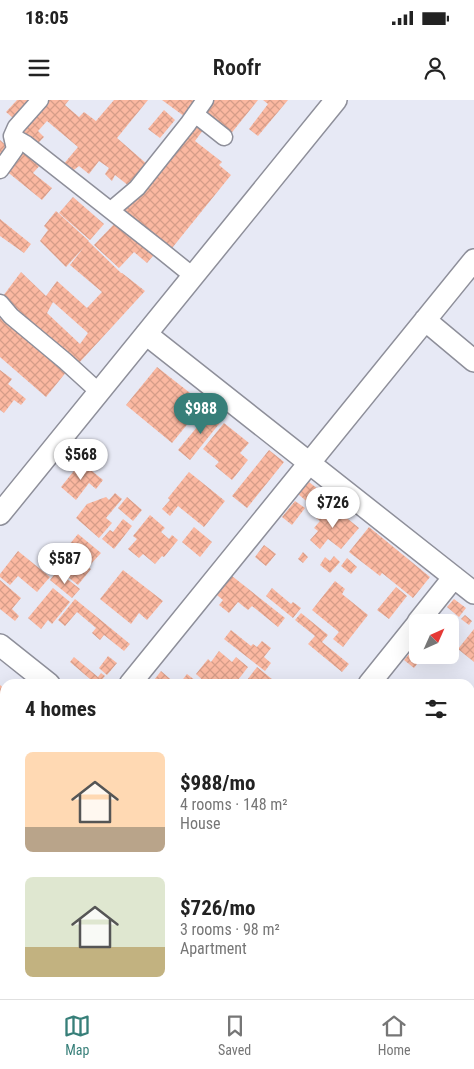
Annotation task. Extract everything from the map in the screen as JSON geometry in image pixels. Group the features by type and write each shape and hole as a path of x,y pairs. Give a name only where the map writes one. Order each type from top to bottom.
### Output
{"street":[{"path":"0,170 15,149 12,136 16,127 40,100"},
{"path":"111,210 137,188 205,100"},
{"path":"0,514 336,100"},
{"path":"195,114 224,137"},
{"path":"12,136 26,144 193,276"},
{"path":"0,174 0,180"},
{"path":"134,679 474,260"},
{"path":"0,303 11,316 99,392"},
{"path":"425,320 474,361"},
{"path":"146,334 474,593"},
{"path":"425,614 454,578"},
{"path":"373,679 409,634"},
{"path":"0,645 43,679"}],"building":[{"path":"17,100 29,100 13,118 6,112"},
{"path":"43,100 69,100 65,105 79,117 84,112 96,121 114,100 148,100 117,138 148,165 129,186 115,175 112,181 105,174 109,168 99,161 89,174 79,166 70,173 62,166 78,147 47,121 38,131 44,137 35,146 18,132"},
{"path":"162,100 202,100 188,119"},
{"path":"207,100 258,100 229,136 198,112"},
{"path":"263,100 288,100 258,136 249,129 268,104"},
{"path":"164,110 175,120 160,138 148,129"},
{"path":"196,118 206,126 195,141 222,162 219,165 231,175 168,253 119,214"},
{"path":"0,140 11,150 0,162"},
{"path":"21,146 43,162 33,173 52,188 42,200 10,174 2,170"},
{"path":"73,197 104,224 90,240 59,213"},
{"path":"56,211 121,273 145,291 78,364 3,296 21,272 46,296 57,281 87,308 102,292 70,265 84,247 66,267 40,241 48,230 44,226","holes":["53,302 88,333 80,344 47,313"]},
{"path":"120,218 158,250 147,263 134,252 119,268 94,245"},
{"path":"0,219 31,244 24,253 0,236"},
{"path":"0,318 67,371 46,397 0,357"},
{"path":"157,367 204,404 172,443 126,405"},
{"path":"0,370 12,379 8,384 26,399 21,405 14,400 4,413 0,410"},
{"path":"212,409 223,419 190,460 178,450"},
{"path":"224,423 249,443 240,453 248,460 232,480 215,466 219,462 203,449"},
{"path":"269,450 284,462 247,508 232,496"},
{"path":"81,462 103,480 96,489 89,483 76,500 61,487"},
{"path":"189,472 225,501 204,527 178,506 170,516 162,509 170,500 168,498"},
{"path":"309,482 328,497 317,510 298,494"},
{"path":"115,493 122,499 106,518 112,523 99,538 76,518 87,504 106,497 109,500"},
{"path":"127,497 142,510 133,521 118,508"},
{"path":"295,501 305,508 292,525 282,517"},
{"path":"332,506 359,528 341,549 328,539 320,549 310,540 318,531 314,528 320,521 316,518 324,510 327,512"},
{"path":"150,515 165,528 161,532 169,539 172,535 178,540 164,557 162,556 155,564 143,554 139,558 128,549 137,539 133,536"},
{"path":"123,519 132,526 114,549 102,539 110,530 113,532"},
{"path":"194,527 212,542 200,557 182,542"},
{"path":"369,527 430,577 413,598 382,573 380,576 349,552"},
{"path":"78,534 101,553 90,565 75,553 65,565 53,555 60,547 64,551"},
{"path":"264,545 276,554 266,566 255,557"},
{"path":"18,551 50,577 37,592 18,576 10,585 0,577 0,574"},
{"path":"303,552 308,557 303,563 298,559"},
{"path":"334,556 340,562 330,573 320,565 325,557 330,561"},
{"path":"347,558 357,567 351,574 341,566"},
{"path":"73,561 80,567 83,563 91,569 78,585 63,573"},
{"path":"123,570 163,601 147,620 139,613 131,624 100,599"},
{"path":"57,571 80,589 72,598 50,580"},
{"path":"227,572 285,618 278,627 252,606 248,610 238,602 229,613 219,605 223,600 212,591"},
{"path":"0,580 21,598 12,609 19,616 15,621 0,609"},
{"path":"335,581 345,589 342,594 368,615 343,647 333,639 339,632 312,610"},
{"path":"396,587 407,596 389,619 377,610"},
{"path":"53,588 70,602 52,624 48,620 41,629 28,618"},
{"path":"272,588 291,604 293,602 301,608 293,618 266,596"},
{"path":"75,599 130,644 124,651 104,635 100,640 92,633 96,628 77,612 65,626 58,620"},
{"path":"454,599 466,608 459,617 459,614 455,614 447,607"},
{"path":"301,613 328,635 322,642 349,664 342,672 308,644 315,636 295,620"},
{"path":"465,615 472,621 469,625 461,619"},
{"path":"474,629 474,662 459,648"},
{"path":"231,630 251,646 253,644 257,647 262,641 271,648 264,657 271,663 265,671 224,639"},
{"path":"219,651 232,662 236,657 248,667 239,679 202,679 196,674 208,659 211,662"},
{"path":"409,654 409,664 404,660"},
{"path":"108,656 117,663 107,675 99,668"},
{"path":"74,657 98,677 101,673 105,676 102,679 90,679 70,662"},
{"path":"409,664 417,664 414,668"},
{"path":"257,667 272,679 248,679"},
{"path":"161,671 170,679 155,679"},
{"path":"187,674 194,679 183,679"}]}
